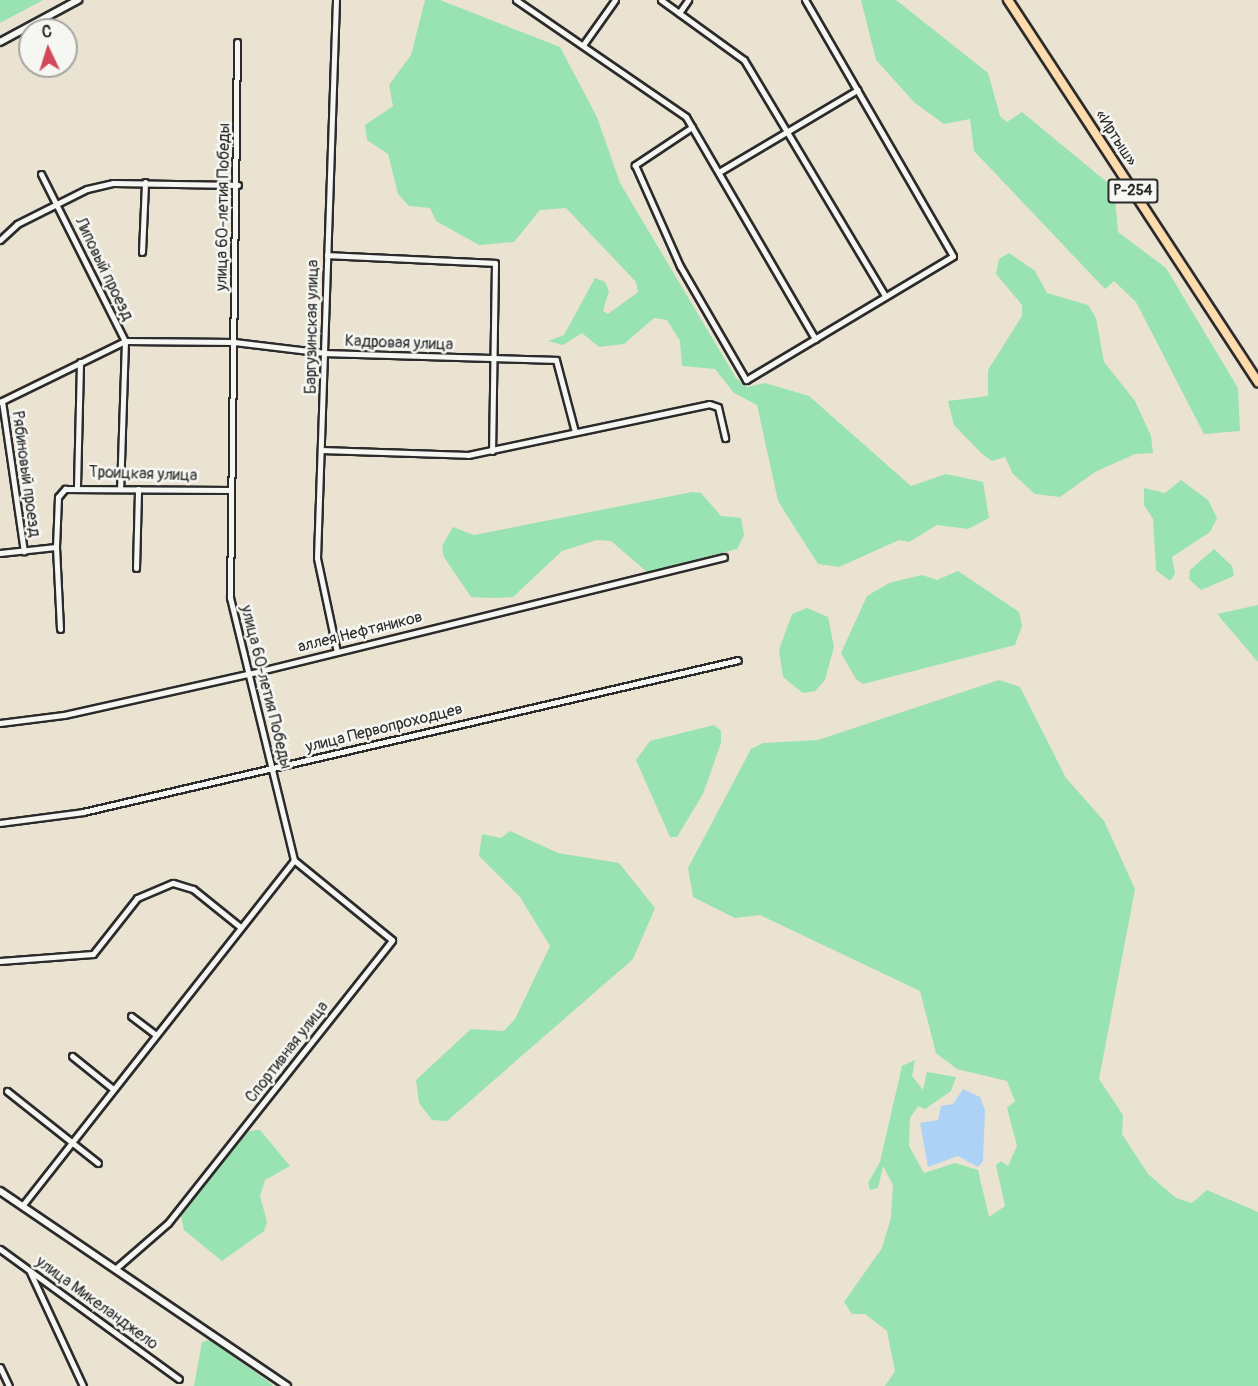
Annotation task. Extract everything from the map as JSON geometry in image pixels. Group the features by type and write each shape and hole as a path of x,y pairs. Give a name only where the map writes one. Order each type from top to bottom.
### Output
{"highway":[{"name":"«Иртыш»","path":"1008,0 1258,382"}],"street":[{"path":"0,42 78,0"},
{"name":"Баргузинская улица","path":"336,0 321,450 319,585 337,652"},
{"path":"516,0 681,112 692,127 815,339"},
{"path":"583,45 615,0"},
{"path":"661,0 735,49 788,131 885,296"},
{"path":"679,12 688,0"},
{"path":"692,127 635,165 680,266 741,378 750,378 949,260 952,250 805,0"},
{"name":"улица 60-летия Победы","path":"237,42 238,185 230,490 230,598 294,860"},
{"path":"718,172 857,90"},
{"name":"Липовый проезд","path":"41,174 124,341 120,488"},
{"path":"0,240 17,224 87,189 145,182 238,185"},
{"path":"142,252 145,182"},
{"path":"327,255 492,260 494,360 492,451"},
{"name":"Кадровая улица","path":"1,401 124,341 234,342 325,353 561,363 575,432"},
{"path":"77,486 80,362"},
{"name":"Рябиновый проезд","path":"1,401 24,550"},
{"path":"321,450 492,451 709,404 718,407 725,438"},
{"name":"Троицкая улица","path":"56,547 58,497 77,486 230,490"},
{"path":"136,568 138,489"},
{"path":"0,553 56,547 60,629"},
{"name":"аллея Нефтяников","path":"0,723 64,715 248,674 724,557"},
{"name":"улица Первопроходцев","path":"0,823 83,812 738,660"},
{"path":"22,1206 239,926 294,860"},
{"name":"Спортивная улица","path":"115,1269 168,1223 392,940 294,860"},
{"path":"0,961 93,954 137,898 173,883 193,888 239,926"},
{"path":"131,1017 156,1035"},
{"path":"72,1056 113,1089"},
{"path":"7,1091 98,1163"},
{"path":"0,1191 287,1386"},
{"name":"улица Микеланджело","path":"0,1249 179,1379"},
{"path":"30,1270 83,1386"},
{"path":"0,1367 9,1386"}],"green space":[{"path":"0,0 43,0 0,23"},
{"path":"425,0 440,0 560,47 597,117 620,183 736,378 747,387 765,383 809,396 911,486 946,474 983,482 989,518 968,529 937,525 909,542 899,540 839,567 818,564 778,501 757,405 734,393 715,369 682,366 680,341 667,320 654,318 624,344 599,347 582,333 563,345 548,341 564,335 595,278 605,282 609,291 603,311 608,314 638,292 636,282 566,208 540,210 514,242 479,245 436,221 430,208 409,206 398,194 388,154 367,140 365,125 393,106 389,85 411,55"},
{"path":"861,0 896,0 988,73 1000,116 1007,122 1022,112 1114,188 1118,232 1166,268 1238,388 1240,431 1204,434 1136,302 1114,281 1105,289 974,151 970,119 944,124 915,103 876,60"},
{"path":"1009,253 1035,271 1047,293 1088,305 1096,318 1104,362 1135,401 1151,436 1153,453 1135,454 1095,472 1060,497 1035,494 1013,474 1005,457 992,461 982,454 954,425 948,401 988,396 988,370 1022,316 1022,305 996,274 999,259"},
{"path":"1181,480 1208,500 1217,518 1210,532 1172,557 1175,574 1170,581 1156,570 1153,519 1144,505 1144,488 1165,493"},
{"path":"692,492 701,493 721,516 741,518 744,535 737,549 647,572 611,541 597,540 562,551 513,597 494,598 471,597 444,557 442,546 453,527 474,535"},
{"path":"1214,549 1232,566 1234,576 1201,590 1189,579 1190,570"},
{"path":"958,571 1019,612 1022,626 1015,645 863,684 856,679 841,653 867,596 889,583 922,575 937,580"},
{"path":"1258,605 1258,662 1217,614"},
{"path":"807,608 828,617 834,647 825,680 815,691 803,693 783,677 779,650 792,614"},
{"path":"999,680 1020,687 1066,778 1104,821 1135,889 1099,1079 1123,1115 1122,1134 1148,1174 1176,1198 1192,1203 1207,1190 1258,1212 1258,1386 885,1386 895,1371 887,1331 865,1314 852,1314 844,1302 882,1248 891,1218 893,1185 883,1166 878,1188 870,1190 868,1183 880,1162 902,1066 915,1060 912,1076 923,1090 927,1072 956,1077 951,1091 925,1109 918,1106 910,1118 909,1146 924,1173 955,1163 978,1170 989,1217 1005,1206 996,1165 1001,1161 1008,1166 1017,1146 1007,1108 1015,1101 1007,1081 957,1069 936,1053 920,991 760,915 735,918 693,897 688,868 751,749 763,743 818,740"},
{"path":"714,725 721,731 721,743 703,794 677,837 670,837 636,760 650,741"},
{"path":"510,831 558,853 619,863 655,908 633,959 447,1121 432,1120 419,1103 416,1080 471,1029 504,1031 515,1019 550,946 520,897 479,856 482,834 501,838"},
{"path":"260,1130 290,1166 265,1180 260,1196 267,1222 264,1231 222,1261 184,1230 181,1216 218,1165 249,1131"},
{"path":"210,1340 273,1386 194,1386 202,1342"}],"water":[{"path":"963,1089 980,1097 985,1110 983,1161 978,1167 958,1156 928,1167 920,1123 938,1120 941,1106 953,1104"}]}
